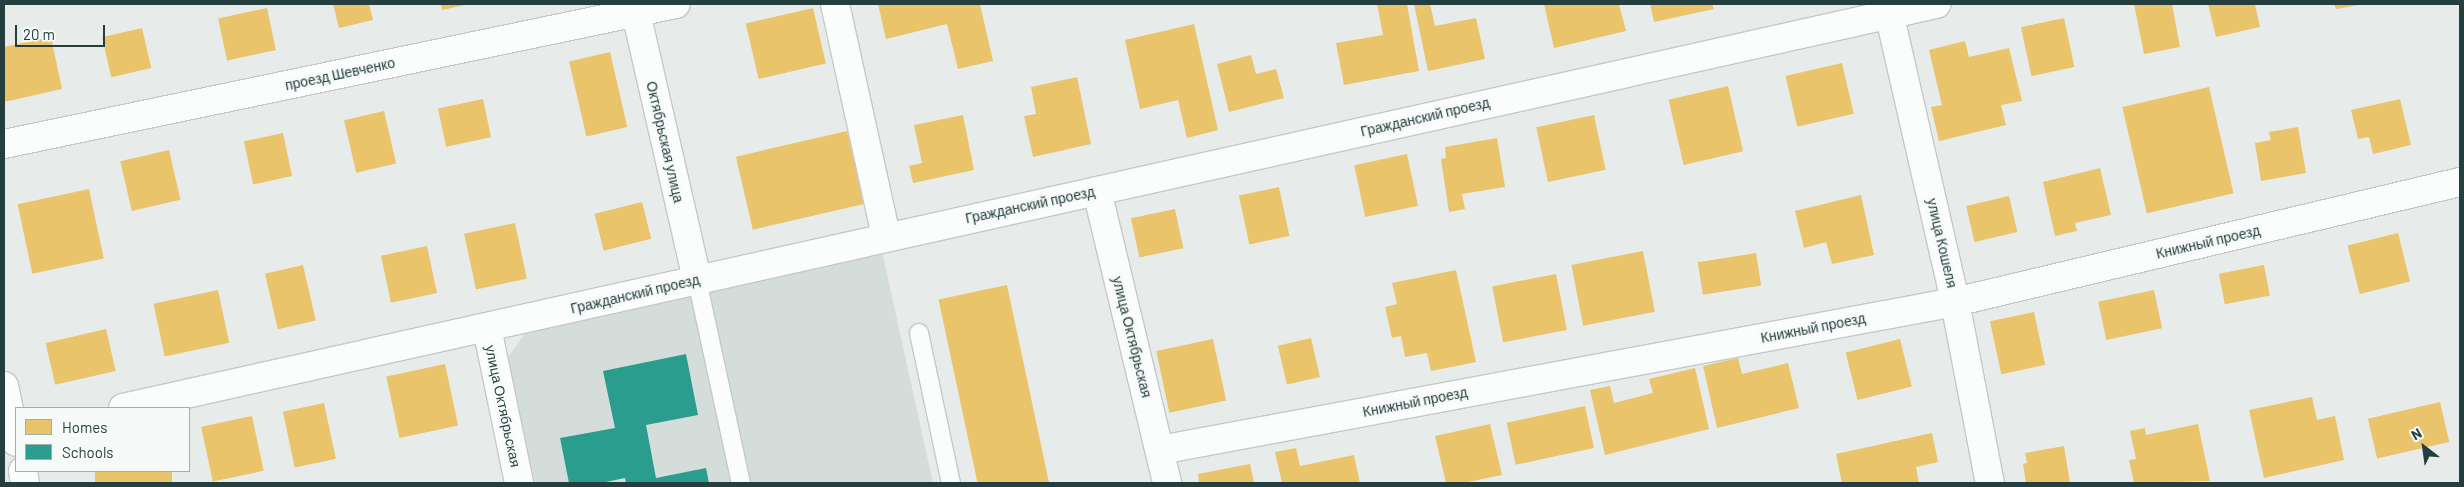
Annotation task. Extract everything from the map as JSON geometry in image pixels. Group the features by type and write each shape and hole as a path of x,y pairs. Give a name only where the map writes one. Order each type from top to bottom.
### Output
{"street":[{"name":"проезд Шевченко","path":"4,144 635,8 676,4"},
{"path":"834,4 886,236"},
{"name":"Гражданский проезд","path":"128,407 487,328 886,236 1097,191 1888,9 1937,4"},
{"name":"Октябрьская улица","path":"635,8 697,280"},
{"name":"улица Кошеля","path":"1888,9 1955,302 1990,483"},
{"name":"Книжный проезд","path":"1160,450 1955,302 2460,182"},
{"name":"улица Октябрьская","path":"1097,191 1167,483"},
{"name":"улица Октябрьская","path":"487,328 519,483"},
{"path":"4,386 13,435"}],"lane":[{"path":"697,280 741,483"},
{"path":"919,334 951,483"}],"shaded area":[{"path":"882,251 933,483 535,483 508,357 529,328"}],"building: Homes":[{"path":"333,4 369,4 373,20 339,28"},
{"path":"441,4 465,4 465,5 442,10"},
{"path":"878,4 980,4 993,61 958,69 947,24 886,39"},
{"path":"1377,4 1407,4 1419,71 1344,85 1336,43 1383,35"},
{"path":"1414,4 1430,4 1435,26 1476,18 1485,59 1428,71"},
{"path":"1544,4 1619,4 1626,31 1554,48"},
{"path":"1650,4 1712,4 1714,9 1654,22"},
{"path":"2134,4 2172,4 2180,47 2144,54"},
{"path":"2208,4 2255,4 2260,27 2216,37"},
{"path":"2334,4 2358,4 2358,5 2336,9"},
{"path":"267,8 276,50 227,60 218,18"},
{"path":"813,8 826,64 759,79 746,24"},
{"path":"2064,18 2074,67 2031,76 2021,27"},
{"path":"1194,24 1218,130 1187,138 1178,100 1140,109 1125,40"},
{"path":"142,28 151,68 111,77 102,37"},
{"path":"51,37 62,89 4,102 4,47"},
{"path":"1965,41 1969,57 2009,48 2022,101 2001,105 2006,125 1939,141 1931,107 1942,105 1929,50"},
{"path":"610,52 627,127 586,136 569,61"},
{"path":"1251,55 1256,74 1276,69 1284,98 1229,112 1217,64"},
{"path":"1842,63 1854,114 1797,127 1785,76"},
{"path":"1077,77 1091,144 1033,157 1024,116 1036,114 1031,87"},
{"path":"1728,86 1743,151 1684,165 1669,100"},
{"path":"2209,87 2234,193 2147,213 2122,107"},
{"path":"483,99 491,137 446,147 438,109"},
{"path":"2400,99 2411,145 2373,154 2369,137 2358,139 2351,110"},
{"path":"384,111 396,164 356,173 344,120"},
{"path":"963,115 974,170 913,183 909,166 922,163 914,125"},
{"path":"1594,115 1606,170 1548,182 1536,127"},
{"path":"2298,127 2306,173 2261,181 2255,143 2271,140 2269,132"},
{"path":"847,131 864,204 753,230 736,157"},
{"path":"283,133 292,176 253,184 244,141"},
{"path":"1497,138 1505,187 1462,194 1465,209 1449,212 1441,159 1446,158 1445,147"},
{"path":"169,150 180,200 132,211 120,161"},
{"path":"1407,154 1418,206 1365,217 1354,165"},
{"path":"2100,168 2111,215 2075,223 2077,231 2055,236 2043,182"},
{"path":"1279,187 1289,236 1249,244 1239,196"},
{"path":"89,189 104,258 32,274 18,204"},
{"path":"1861,195 1874,255 1832,264 1826,242 1804,248 1795,211"},
{"path":"2009,196 2017,232 1974,242 1966,206"},
{"path":"642,202 651,239 604,251 594,214"},
{"path":"1175,209 1183,248 1139,257 1131,218"},
{"path":"515,223 527,279 476,290 464,234"},
{"path":"2398,233 2410,282 2360,294 2348,246"},
{"path":"427,246 437,293 391,303 381,256"},
{"path":"1643,251 1655,312 1583,326 1571,265"},
{"path":"1756,253 1761,286 1703,295 1698,262"},
{"path":"303,265 316,321 278,329 265,274"},
{"path":"2264,265 2270,295 2225,304 2219,274"},
{"path":"1456,270 1476,362 1431,371 1427,353 1405,357 1401,336 1392,338 1385,307 1397,304 1392,283"},
{"path":"1556,274 1567,330 1503,342 1492,286"},
{"path":"1007,285 1049,483 978,483 939,300"},
{"path":"218,290 229,343 165,357 153,304"},
{"path":"2154,290 2162,328 2106,340 2098,302"},
{"path":"2034,312 2045,365 2001,374 1990,321"},
{"path":"106,329 116,371 55,385 46,343"},
{"path":"1311,338 1320,377 1287,385 1278,346"},
{"path":"1213,339 1226,401 1169,413 1156,351"},
{"path":"1900,339 1912,387 1858,400 1846,353"},
{"path":"1738,358 1742,374 1788,363 1799,408 1717,428 1703,366"},
{"path":"445,364 458,426 399,438 386,376"},
{"path":"1695,368 1709,429 1605,455 1590,390 1610,386 1614,403 1653,393 1649,379"},
{"path":"2312,397 2317,420 2335,416 2344,460 2264,478 2249,410"},
{"path":"2440,402 2449,442 2377,459 2368,419"},
{"path":"324,403 336,459 295,467 283,412"},
{"path":"1585,406 1594,448 1516,465 1507,423"},
{"path":"252,416 264,471 213,482 201,427"},
{"path":"1490,424 1502,475 1463,483 1446,483 1435,436"},
{"path":"2198,424 2210,481 2134,483 2129,460 2136,459 2130,431 2145,428 2146,435"},
{"path":"1932,433 1938,462 1916,467 1919,483 1842,483 1836,454"},
{"path":"2064,446 2070,483 2026,483 2023,464 2027,463 2025,453"},
{"path":"1296,448 1300,466 1354,455 1360,483 1282,483 1275,452"},
{"path":"1250,464 1254,483 1199,483 1198,474"},
{"path":"95,472 172,472 172,483 95,483"}],"building: Schools":[{"path":"686,354 698,415 646,425 656,478 706,468 709,483 626,483 625,478 601,483 569,483 560,438 615,428 603,371"}]}
